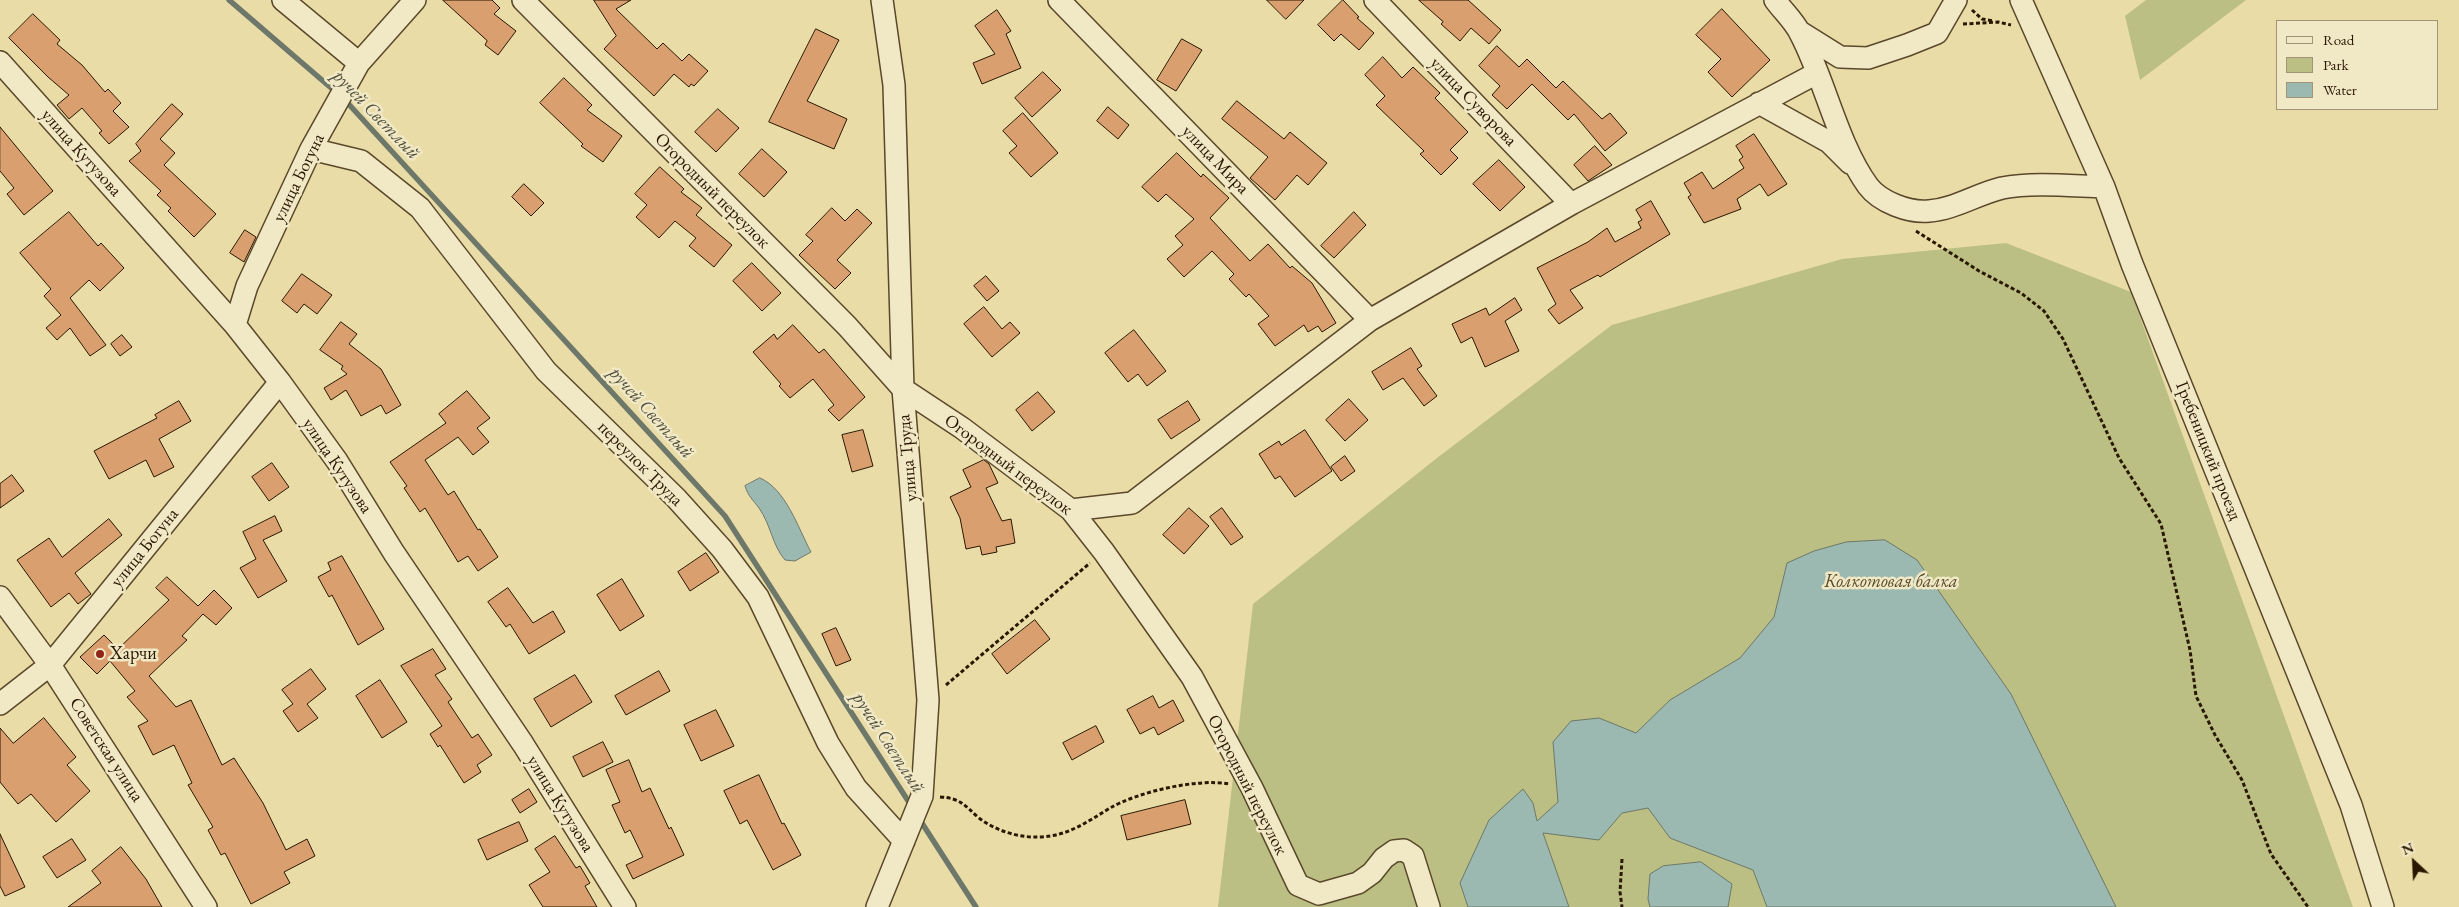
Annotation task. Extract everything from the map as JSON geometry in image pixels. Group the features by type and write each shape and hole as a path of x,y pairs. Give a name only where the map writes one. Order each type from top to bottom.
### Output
{"street":[{"path":"283,0 359,63"},
{"name":"улица Богуна","path":"235,324 247,286 311,149 359,63 415,0"},
{"name":"Огородный переулок","path":"523,0 847,326 903,389 962,428 1071,510 1104,552 1192,677 1252,788 1298,885"},
{"name":"улица Труда","path":"877,907 913,822 921,798 928,700 903,389 894,85 882,0"},
{"name":"улица Мира","path":"1059,0 1370,320"},
{"name":"улица Суворова","path":"1375,0 1571,204"},
{"path":"1775,0 1800,32 1861,173 1869,187 1879,197 1909,210 1930,211 1969,201 2001,188 2029,186 2104,187"},
{"name":"Гребеницкий проезд","path":"2021,0 2104,187 2132,264 2351,805 2383,907"},
{"path":"1800,32 1840,57 1868,58 1907,45 1936,32 1964,4"},
{"name":"улица Кутузова","path":"0,62 235,324 280,382 337,461 394,553 523,744 625,907"},
{"path":"1071,510 1132,503 1370,320 1571,204 1817,73"},
{"path":"1759,103 1829,142 1861,173"},
{"name":"переулок Труда","path":"311,149 361,162 420,208 546,371 676,498 722,549 758,597 828,743 856,788 904,841"},
{"name":"улица Богуна","path":"0,704 50,666 280,382"},
{"name":"Советская улица","path":"0,597 50,666 206,907"},
{"path":"1298,907 1298,885 1319,894 1358,884 1372,873 1384,858 1394,850 1404,850 1413,856 1429,907"}],"path":[{"path":"1964,4 1982,19 2016,26 2038,38"},
{"path":"1936,32 1964,24 1998,22"},
{"path":"1909,227 1979,272 2021,293 2044,311 2063,339 2119,458 2161,524 2190,650 2196,696 2215,735 2242,780 2270,854 2308,907"},
{"path":"928,700 1104,552"},
{"path":"921,798 950,798 966,804 980,818 1004,832 1025,837 1041,837 1061,835 1087,824 1111,807 1144,794 1219,782 1252,788"},
{"path":"1622,859 1620,892 1622,907"}],"green space":[{"path":"2146,0 2246,0 2140,80 2125,16"},
{"name":"Колкотовая балка","path":"2006,243 2131,292 2353,907 1218,907 1253,604 1437,458 1612,325 1842,259"}],"water":[{"path":"760,478 769,483 784,500 811,552 795,561 785,560 774,541 763,514 746,489 745,486"},
{"path":"1885,540 1917,560 2011,694 2116,907 1767,907 1753,870 1670,838 1648,808 1622,813 1599,840 1543,833 1569,907 1468,907 1460,883 1489,820 1523,789 1533,803 1537,821 1558,802 1553,742 1571,721 1599,718 1636,733 1670,700 1740,658 1774,617 1787,563 1814,551 1846,542"},
{"path":"1701,862 1732,884 1728,907 1650,907 1648,899 1650,874 1663,866"}],"building":[{"path":"443,0 492,0 500,8 494,14 516,31 498,55 485,45 487,41"},
{"path":"594,0 631,0 616,9 657,49 663,43 682,61 689,54 708,71 694,86 691,84 689,87 674,74 654,96 604,49 616,36"},
{"path":"1267,0 1304,0 1286,19"},
{"path":"1343,0 1359,17 1357,18 1374,33 1359,50 1341,34 1334,41 1318,25"},
{"path":"1419,0 1468,0 1501,30 1489,44 1471,28 1460,41"},
{"path":"1722,9 1770,60 1732,97 1708,72 1721,59 1696,35"},
{"path":"997,10 1011,31 1006,34 1021,68 982,84 973,63 995,54 975,26"},
{"path":"33,14 60,40 57,44 82,65 105,92 108,89 121,103 113,111 129,127 109,144 99,133 102,131 82,108 69,119 57,105 69,95 9,38"},
{"path":"816,29 839,40 807,101 847,119 834,149 769,122"},
{"path":"1182,39 1202,50 1176,91 1157,80"},
{"path":"1497,46 1519,67 1527,59 1556,88 1563,81 1602,119 1610,113 1627,133 1605,151 1574,114 1568,120 1532,84 1507,109 1492,95 1500,86 1479,66"},
{"path":"1383,57 1402,78 1413,67 1440,93 1435,98 1468,132 1450,150 1458,158 1441,175 1420,154 1424,151 1376,105 1385,96 1365,75"},
{"path":"1043,72 1061,90 1032,117 1015,98"},
{"path":"564,78 592,105 587,110 622,136 603,162 581,146 583,144 540,103"},
{"path":"1237,101 1284,139 1290,132 1327,163 1308,185 1297,175 1275,200 1250,178 1268,157 1222,119"},
{"path":"172,104 183,114 160,139 175,153 164,165 216,214 194,237 168,211 171,208 157,195 161,191 129,161 141,151 136,144"},
{"path":"1108,107 1129,125 1118,139 1097,121"},
{"path":"718,109 739,128 716,152 695,132"},
{"path":"1023,113 1058,153 1031,177 1009,153 1017,146 1003,131"},
{"path":"0,127 53,191 24,215 7,194 14,188 0,171"},
{"path":"1754,134 1787,184 1768,196 1760,184 1737,199 1741,209 1704,223 1688,197 1691,195 1684,183 1702,172 1713,189 1744,168 1739,160 1743,157 1736,146"},
{"path":"1595,146 1612,165 1588,181 1574,165"},
{"path":"762,149 787,172 764,197 739,174"},
{"path":"1177,153 1201,177 1203,174 1229,198 1210,218 1250,261 1268,244 1290,268 1292,266 1312,283 1336,323 1322,332 1318,326 1308,332 1304,325 1275,346 1258,324 1269,316 1249,294 1246,297 1229,279 1234,274 1212,251 1184,277 1167,259 1183,245 1175,236 1194,219 1166,194 1158,202 1142,187"},
{"path":"1499,160 1525,187 1500,211 1473,184"},
{"path":"660,167 684,189 681,192 702,208 696,215 732,245 714,267 689,246 696,238 675,221 659,238 636,217 647,205 635,194"},
{"path":"524,184 544,203 531,216 512,197"},
{"path":"1651,201 1670,234 1600,277 1598,275 1570,290 1583,308 1559,324 1548,310 1556,304 1537,268 1588,242 1607,228 1615,242 1641,228 1638,222 1642,220 1636,210"},
{"path":"832,208 845,221 857,209 872,223 837,260 851,273 835,289 799,255 813,241 806,235"},
{"path":"69,212 98,246 101,243 124,268 100,291 89,280 70,298 106,345 90,356 70,328 57,340 46,328 61,315 44,296 51,289 20,253"},
{"path":"1354,212 1366,225 1334,258 1321,246"},
{"path":"245,230 256,237 244,262 230,253"},
{"path":"752,263 781,293 762,311 733,281"},
{"path":"302,274 332,295 317,314 304,304 297,313 282,301"},
{"path":"986,276 999,291 987,301 974,286"},
{"path":"1515,298 1522,310 1505,321 1519,351 1485,367 1472,337 1461,343 1452,324 1486,308 1489,315"},
{"path":"984,307 1002,329 1010,322 1020,333 992,357 964,324"},
{"path":"341,322 357,334 349,344 381,369 401,405 386,414 381,405 361,416 346,390 331,400 324,388 347,374 341,369 343,366 320,350"},
{"path":"793,325 819,353 824,349 865,397 839,421 828,410 834,405 813,379 790,398 779,386 781,384 753,352 774,334 777,339"},
{"path":"1134,330 1166,371 1147,386 1138,374 1128,382 1105,353"},
{"path":"122,335 132,347 120,356 111,344"},
{"path":"1411,348 1422,366 1417,369 1437,396 1424,406 1403,378 1383,390 1372,372"},
{"path":"467,391 490,418 477,428 489,442 473,455 458,437 425,460 448,495 454,491 478,530 480,529 498,557 478,571 468,556 458,562 425,508 420,512 404,488 407,486 390,462 446,423 439,414"},
{"path":"1038,392 1055,412 1032,431 1016,410"},
{"path":"1349,399 1368,420 1345,441 1326,420"},
{"path":"179,401 191,421 159,439 174,467 154,477 146,460 109,479 94,451 157,418 155,415"},
{"path":"1188,401 1200,420 1171,439 1158,420"},
{"path":"863,430 873,466 852,472 842,435"},
{"path":"1305,430 1332,471 1295,497 1280,476 1275,479 1259,454 1279,441 1281,445"},
{"path":"1345,456 1355,471 1341,481 1331,467"},
{"path":"984,460 989,464 998,483 986,488 1002,521 1011,519 1015,543 996,547 997,552 982,555 980,546 966,549 960,518 950,497 971,487 963,470"},
{"path":"272,463 289,487 269,501 252,477"},
{"path":"12,475 24,491 0,508 0,484"},
{"path":"1189,508 1209,526 1184,554 1163,535"},
{"path":"1222,508 1243,537 1231,545 1210,517"},
{"path":"275,516 282,531 263,540 287,581 258,598 240,568 256,559 243,532"},
{"path":"109,519 122,535 75,573 91,594 78,604 69,593 51,607 17,560 49,538 62,557"},
{"path":"706,553 719,572 690,591 678,572"},
{"path":"342,556 384,629 358,645 332,595 329,597 318,577 331,570 328,563"},
{"path":"167,577 198,606 214,590 232,608 216,625 203,614 182,636 187,640 149,676 176,707 191,700 222,765 234,758 263,803 286,850 307,839 315,856 284,872 290,883 251,904 225,853 221,855 208,830 213,827 188,785 192,783 174,745 153,755 138,726 148,721 127,697 135,691 110,661 97,674 80,657 104,635 118,649 169,600 156,588"},
{"path":"622,579 644,616 620,631 597,595"},
{"path":"508,588 533,623 553,611 565,632 529,654 510,624 506,627 488,602"},
{"path":"1035,620 1050,639 1007,674 992,654"},
{"path":"836,628 851,660 836,666 822,634"},
{"path":"433,649 446,669 435,675 452,699 448,702 472,738 478,734 492,755 477,765 481,772 464,783 440,745 438,747 430,734 442,726 401,666"},
{"path":"311,669 326,689 307,704 318,718 298,732 283,711 293,704 282,690"},
{"path":"659,671 670,691 626,715 615,696"},
{"path":"575,675 592,702 551,727 534,699"},
{"path":"380,680 407,722 382,738 356,696"},
{"path":"1153,696 1159,708 1173,700 1184,721 1158,735 1154,727 1140,734 1127,710"},
{"path":"716,710 734,746 701,761 684,725"},
{"path":"44,718 76,757 67,765 90,791 56,822 31,794 18,804 0,782 0,728 13,743"},
{"path":"1096,726 1104,742 1072,760 1063,743"},
{"path":"603,742 613,762 583,777 573,757"},
{"path":"629,760 642,792 650,788 669,829 671,827 684,855 633,879 626,865 643,857 630,830 625,833 612,805 620,802 606,770"},
{"path":"759,775 782,824 784,823 801,855 773,870 747,820 740,824 724,791"},
{"path":"529,789 537,802 520,813 512,800"},
{"path":"1185,800 1191,824 1127,840 1121,816"},
{"path":"519,822 528,841 487,860 478,840"},
{"path":"0,834 25,887 5,896 0,886"},
{"path":"555,836 576,868 580,866 590,883 585,886 597,907 543,907 529,885 550,872 535,849"},
{"path":"72,839 86,860 57,878 43,857"},
{"path":"121,847 146,879 162,907 68,907 101,883 92,871"}],"waterway":[{"name":"ручей Светлый","path":"229,0 337,93"},
{"name":"ручей Светлый","path":"344,99 725,516 912,807"},
{"name":"ручей Светлый","path":"918,817 976,907"}],"place":[{"name":"Харчи","path":"100,654"}]}
